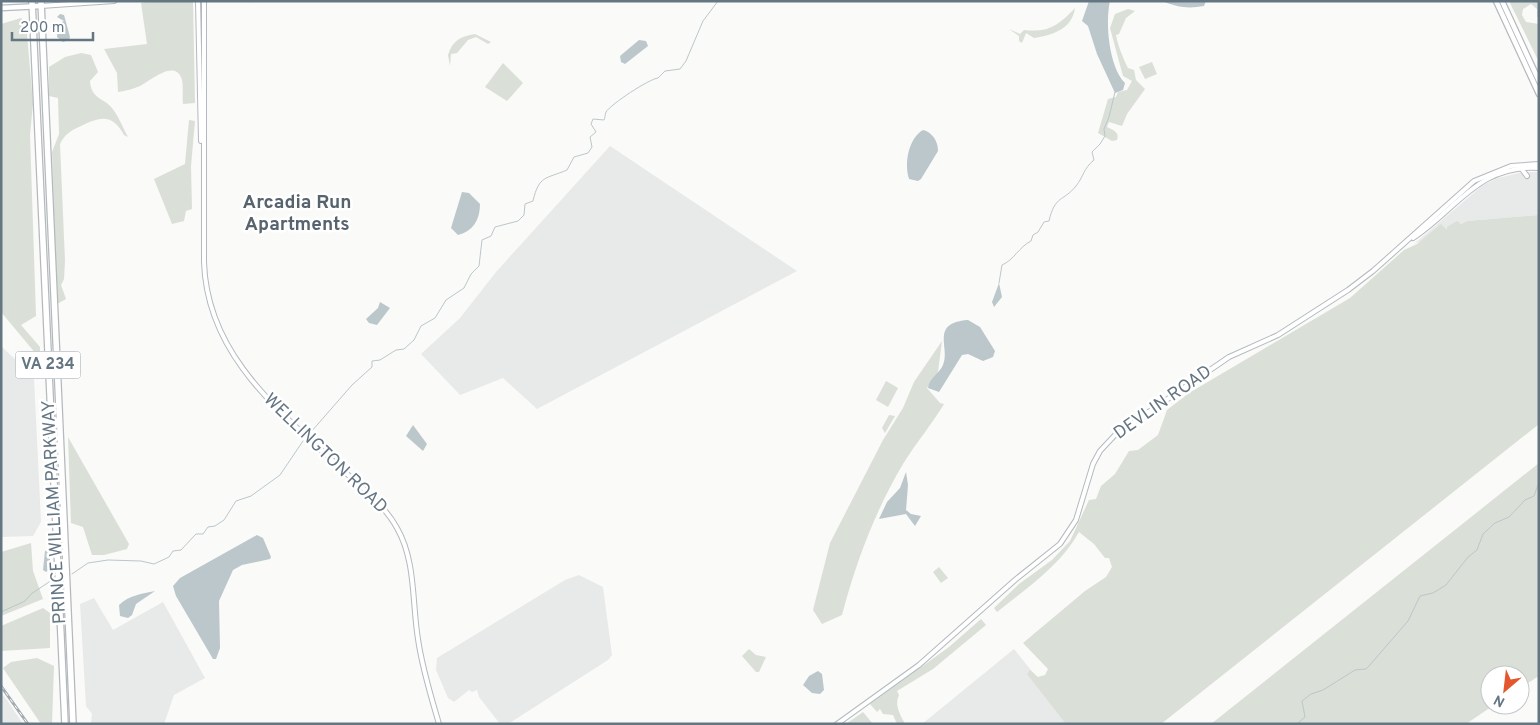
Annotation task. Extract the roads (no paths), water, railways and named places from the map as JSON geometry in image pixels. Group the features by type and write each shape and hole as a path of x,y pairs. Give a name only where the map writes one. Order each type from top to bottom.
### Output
{"highway":[{"name":"PRINCE WILLIAM PARKWAY","path":"41,3 73,724"},
{"name":"PRINCE WILLIAM PARKWAY","path":"33,4 65,724"}],"main road":[{"path":"1,8 41,3 114,1"},
{"name":"WELLINGTON ROAD","path":"198,1 204,268 207,289 218,325 241,367 262,394 378,502 400,533 409,561 420,654 438,724"},
{"name":"WELLINGTON ROAD","path":"203,191 204,1"},
{"path":"1496,1 1539,94"},
{"path":"1502,1 1539,81"},
{"name":"DEVLIN ROAD","path":"1403,245 1482,177 1513,165 1539,166"},
{"name":"DEVLIN ROAD","path":"837,724 919,665 1015,580 1060,544 1076,520 1093,464 1100,451 1115,435 1229,356 1278,335 1343,293 1481,181 1506,171 1539,166"},
{"path":"1521,168 1525,170 1527,176 1533,168"}],"waterway":[{"path":"311,432 352,385 372,367 372,361 380,360 396,350 404,349 414,340 421,326 435,318 446,300 464,288 471,274 479,266 482,240 491,236 495,227 518,221 524,215 525,204 533,201 538,186 544,179 567,170 574,157 588,153 592,147 590,137 596,132 591,124 593,119 604,120 609,108 630,92 658,78 665,71 680,69 686,61 703,21 718,1"},
{"path":"999,283 1002,265 1031,241 1033,235 1038,232 1044,222 1049,221 1054,207 1076,186 1088,166 1094,160 1092,152 1105,136 1104,129 1115,92"},
{"path":"72,574 88,563 108,560 141,561 154,564 169,557 173,551 181,550 196,534 203,534 208,527 215,526 224,520 236,501 251,496 280,475 303,441"},
{"path":"1297,724 1305,717 1302,701 1355,670 1366,669 1408,621 1420,596 1433,593 1446,585 1468,557 1477,550 1483,534 1495,523 1509,517 1525,500 1534,496 1539,482"},
{"path":"1,612 25,601 31,594 52,580"}],"railway":[{"path":"1,686 28,724"}],"district":[{"name":"Arcadia Run Apartments","path":"297,214"}]}
